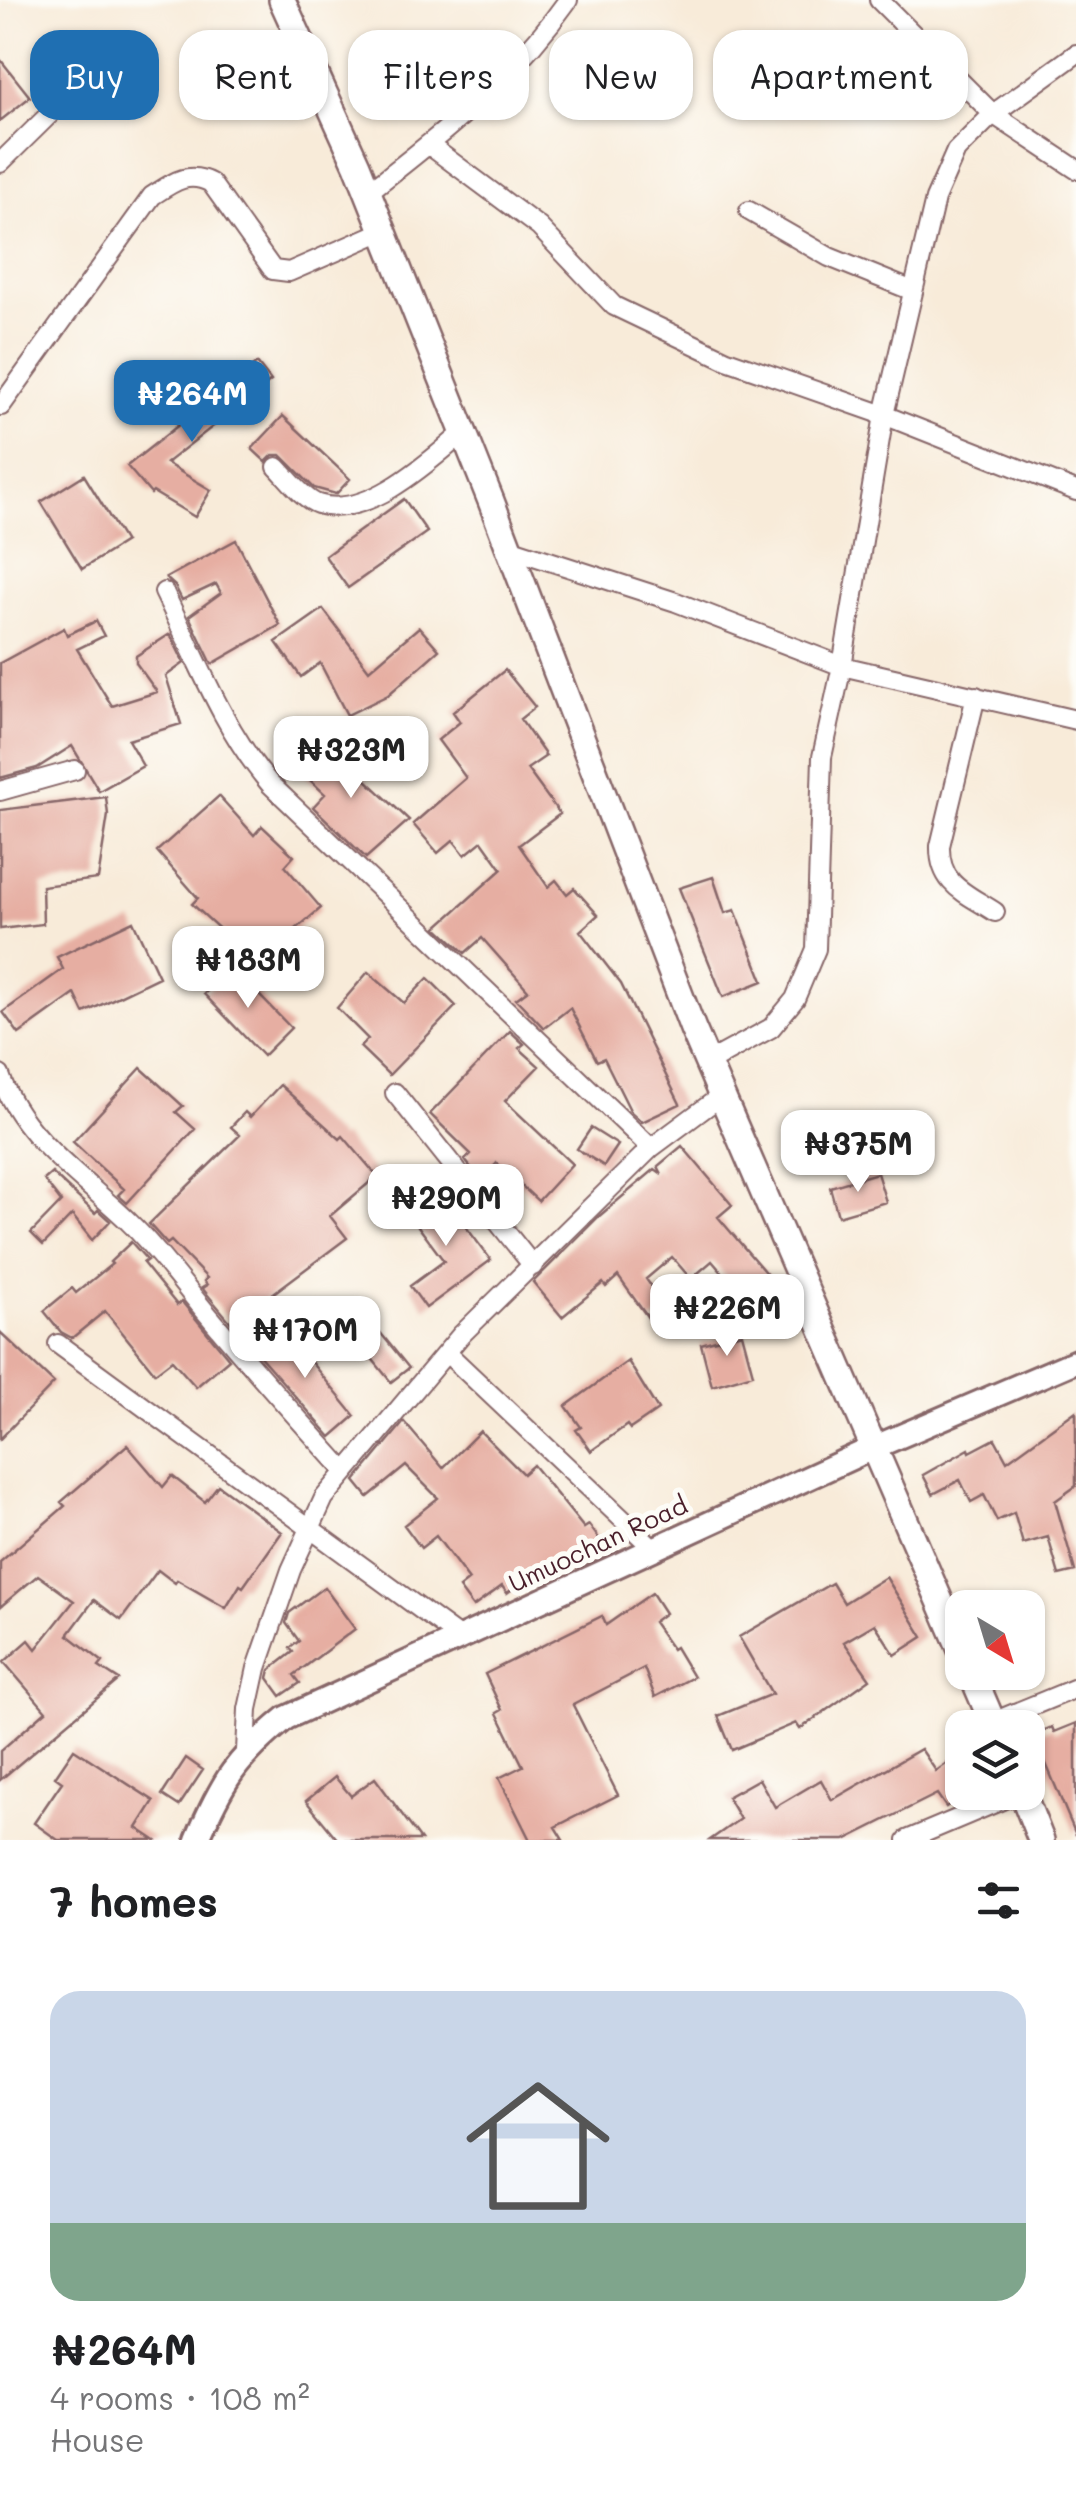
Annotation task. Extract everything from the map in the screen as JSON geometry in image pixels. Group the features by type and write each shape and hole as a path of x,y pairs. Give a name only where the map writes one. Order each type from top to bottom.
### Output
{"main road":[{"path":"282,0 368,192 708,1063 945,1612"},
{"path":"1029,1810 1041,1840"}],"street":[{"path":"368,192 470,112 513,68 568,0"},
{"path":"880,0 993,114 1076,169"},
{"path":"708,1063 770,1028 795,1000 816,948 822,757 842,666 884,415 936,200 956,151 993,114 1076,54"},
{"path":"0,164 44,120"},
{"path":"429,145 540,227 614,306 727,360 884,415 1076,490"},
{"path":"1,406 152,196 176,180 198,176 211,183 273,270 290,272 383,231"},
{"path":"750,212 829,258 913,291"},
{"path":"277,467 314,503 330,506 353,502 394,488 464,432"},
{"path":"509,548 676,602 842,666 1076,720"},
{"path":"164,592 232,730 270,784 651,1148"},
{"path":"976,696 939,863 954,886 995,912"},
{"path":"0,790 75,770"},
{"path":"0,1075 15,1109 82,1182 131,1224 346,1471"},
{"path":"395,1093 533,1266"},
{"path":"246,1751 256,1668 324,1498 461,1335 651,1148 722,1096"},
{"path":"58,1344 460,1638"},
{"path":"448,1353 654,1549"},
{"name":"Umuochan Road","path":"197,1840 216,1795 246,1751 286,1718 875,1447 1076,1360"},
{"path":"1027,1710 1076,1688"},
{"path":"906,1840 978,1810"}],"building":[{"path":"0,59 30,97 0,121"},
{"path":"257,363 271,381 166,463 211,490 195,517 151,494 127,466"},
{"path":"283,416 350,479 336,494 314,488 281,455 273,455 266,462 252,449"},
{"path":"84,475 125,542 82,569 41,502"},
{"path":"404,499 427,532 348,588 325,556"},
{"path":"236,540 280,625 212,664 189,616 221,593 216,584 182,600 166,578"},
{"path":"323,609 369,670 419,627 439,650 388,695 347,715 320,663 301,677 276,642"},
{"path":"96,621 104,636 77,649 112,706 157,692 136,663 136,656 170,634 184,663 166,676 181,724 128,740 143,766 99,791 72,746 37,768 0,778 0,663 64,628 67,635"},
{"path":"505,670 535,707 520,719 546,756 527,769 560,814 519,845 548,887 556,880 567,894 574,888 598,915 580,931 621,984 680,1104 642,1122 631,1112 604,1058 597,1061 570,1008 544,1028 516,999 528,990 482,938 465,953 437,927 502,869 482,841 465,855 453,840 438,853 413,824 466,778 438,740 460,722 453,712"},
{"path":"322,739 409,820 366,858 313,807 325,794 296,767"},
{"path":"219,796 254,835 262,826 294,856 285,866 321,908 245,972 218,940 225,934 192,904 198,898 157,851"},
{"path":"106,797 108,815 98,879 42,886 43,924 0,929 0,810"},
{"path":"713,877 725,913 735,910 763,981 723,997 679,888"},
{"path":"133,921 159,977 84,1013 75,994 19,1034 3,1012 63,969 57,957"},
{"path":"232,967 291,1028 263,1056 204,994"},
{"path":"368,972 404,1003 428,978 456,1006 389,1075 360,1047 368,1039 337,1008"},
{"path":"510,1031 524,1044 519,1048 539,1066 505,1101 572,1164 538,1201 497,1163 481,1180 465,1160 471,1154 430,1114"},
{"path":"141,1068 183,1106 176,1112 195,1129 127,1203 118,1195 124,1189 73,1142"},
{"path":"280,1085 340,1139 343,1136 377,1176 330,1216 347,1238 263,1301 277,1319 248,1343 202,1288 207,1285 207,1278 149,1224 240,1135 231,1127 245,1112 250,1117"},
{"path":"591,1128 618,1145 604,1166 577,1149"},
{"path":"682,1146 732,1205 718,1217 775,1284 750,1305 712,1261 691,1279 672,1257 646,1279 668,1310 651,1322 618,1276 606,1287 603,1283 562,1317 533,1282 597,1218 655,1169 662,1174 658,1166"},
{"path":"52,1173 95,1213 98,1210 110,1221 92,1240 72,1215 43,1245 31,1233 61,1202 44,1180"},
{"path":"877,1173 886,1202 838,1216 830,1187"},
{"path":"439,1191 491,1260 426,1308 410,1286 444,1261 409,1214"},
{"path":"131,1242 177,1305 182,1302 229,1359 196,1387 172,1360 155,1373 105,1311 72,1338 61,1332 44,1311 72,1288 76,1293 112,1264"},
{"path":"366,1315 409,1368 391,1382 348,1329"},
{"path":"279,1323 355,1416 331,1437 258,1354"},
{"path":"0,1332 54,1383 0,1439"},
{"path":"742,1333 753,1374 712,1386 701,1344"},
{"path":"628,1361 658,1410 630,1429 627,1425 591,1451 566,1406"},
{"path":"1076,1411 1076,1486 1055,1501 1075,1571 1059,1575 1048,1537 1023,1544 1014,1513 997,1521 984,1495 971,1502 960,1480 933,1494 923,1475 995,1439 1007,1461"},
{"path":"404,1422 443,1468 480,1431 523,1474 533,1465 584,1528 589,1525 603,1544 563,1573 553,1560 507,1593 502,1586 473,1607 459,1588 469,1580 436,1536 421,1548 404,1525 438,1498 406,1466 368,1497 355,1481"},
{"path":"127,1445 163,1487 172,1476 205,1502 218,1485 282,1532 226,1608 177,1580 175,1583 158,1570 121,1620 94,1600 68,1635 103,1662 99,1667 119,1680 0,1780 0,1751 46,1711 4,1662 29,1640 36,1649 74,1601 38,1575 0,1607 0,1562"},
{"path":"886,1577 923,1637 895,1655 875,1624 844,1642 870,1679 800,1729 796,1723 732,1750 718,1716 772,1694 739,1637 832,1583 844,1603"},
{"path":"324,1587 355,1629 294,1675 300,1683 281,1696 268,1678 270,1670 293,1652 290,1648 299,1641 286,1623 289,1613"},
{"path":"652,1593 665,1613 653,1622 672,1649 675,1647 693,1677 655,1697 644,1668 573,1705 618,1795 555,1827 563,1840 530,1840 499,1778 523,1766 497,1713 502,1710 485,1674 602,1616 606,1625"},
{"path":"1076,1723 1076,1835 1045,1761 1045,1730 1052,1727 1054,1732"},
{"path":"74,1749 154,1801 137,1828 155,1840 58,1840 34,1823 62,1782 55,1777"},
{"path":"921,1749 936,1771 945,1765 945,1806 937,1794 845,1840 710,1840 740,1819 727,1797 759,1779 775,1807 821,1780 832,1800"},
{"path":"186,1758 203,1770 179,1806 162,1795"},
{"path":"335,1777 351,1796 375,1778 421,1840 338,1840 306,1801"}]}
